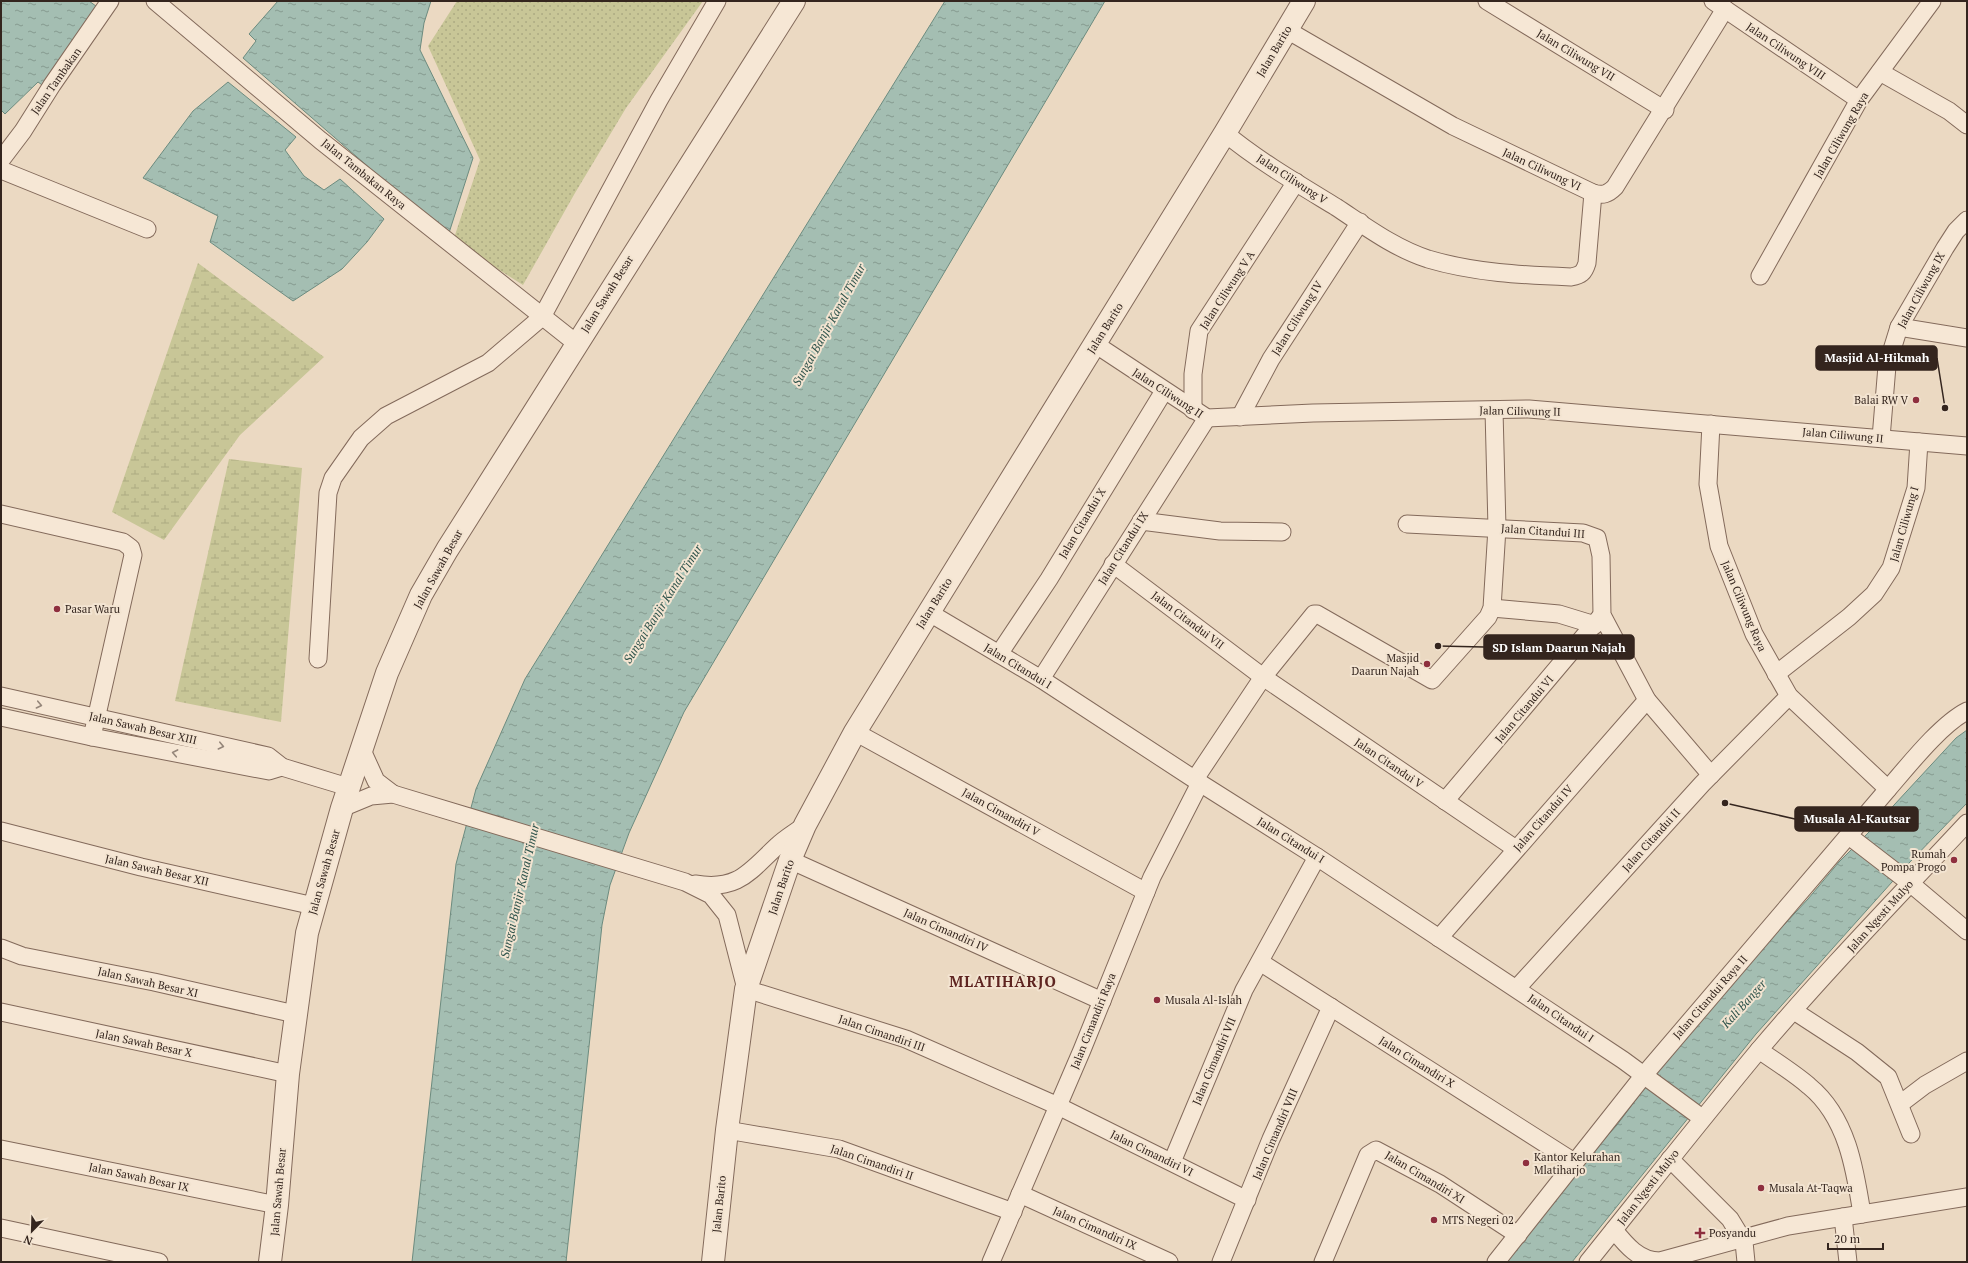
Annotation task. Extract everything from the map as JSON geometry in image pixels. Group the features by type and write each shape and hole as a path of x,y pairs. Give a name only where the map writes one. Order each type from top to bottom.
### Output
{"street":[{"name":"Jalan Tambakan","path":"1,160 23,131 52,85 110,1"},
{"name":"Jalan Tambakan Raya","path":"155,1 327,145 576,344"},
{"path":"318,659 328,493 333,478 360,438 386,416 488,363 542,317 659,100 716,1"},
{"name":"Jalan Sawah Besar","path":"270,1262 277,1205 288,1074 307,934 348,787 387,673 421,595 447,550 794,1"},
{"name":"Jalan Barito","path":"713,1262 727,1130 746,989 790,860 805,825 855,732 1225,133 1304,1"},
{"name":"Jalan Ciliwung VII","path":"1487,1 1665,110"},
{"name":"Jalan Ciliwung Raya","path":"1760,276 1859,100 1932,1"},
{"name":"Jalan Ciliwung VI","path":"1287,30 1452,126 1594,193 1602,195 1608,194 1615,187 1665,110 1719,5"},
{"name":"Jalan Ciliwung VIII","path":"1719,5 1859,100"},
{"path":"1880,72 1949,111 1967,125"},
{"name":"Jalan Ciliwung V","path":"1225,133 1296,182 1405,250 1457,267 1504,274 1571,277 1580,276 1584,272 1587,263 1594,193"},
{"path":"1,170 147,229"},
{"name":"Jalan Ciliwung V A","path":"1200,414 1193,374 1199,331 1296,182"},
{"name":"Jalan Ciliwung IX","path":"1881,438 1887,366 1899,327 1945,248 1956,231 1967,220"},
{"name":"Jalan Ciliwung IV","path":"1240,417 1271,359 1360,222"},
{"path":"1899,327 1967,338"},
{"name":"Jalan Ciliwung II","path":"1095,344 1200,414 1240,417 1314,412 1529,409 1967,446"},
{"name":"Jalan Citandui X","path":"999,654 1049,579 1164,391"},
{"path":"1494,410 1497,528 1492,608 1559,614 1598,620"},
{"name":"Jalan Citandui IX","path":"1041,679 1141,521 1200,414"},
{"name":"Jalan Ciliwung Raya","path":"1711,424 1708,484 1719,546 1754,634 1788,696 1888,789"},
{"name":"Jalan Ciliwung I","path":"1776,674 1849,617 1874,594 1892,568 1916,488 1919,442"},
{"path":"1,514 123,542 131,548 133,554 92,737"},
{"path":"1141,521 1220,531 1282,532"},
{"name":"Jalan Citandui III","path":"1407,524 1583,533 1597,538 1601,556 1598,620 1647,700 1711,775"},
{"name":"Jalan Citandui VII","path":"1113,564 1262,677"},
{"name":"Jalan Cimandiri Raya","path":"992,1262 1102,1001 1146,892 1198,781 1262,677 1311,615 1317,614 1432,680 1483,623 1492,608"},
{"name":"Jalan Citandui I","path":"928,612 1041,679 1317,857 1517,988 1645,1076 1699,1116"},
{"name":"Jalan Citandui VI","path":"1445,801 1598,620"},
{"name":"Jalan Citandui V","path":"1262,677 1516,849"},
{"name":"Jalan Sawah Besar XIII","path":"1,696 268,756 282,767 348,787"},
{"name":"Jalan Citandui II","path":"1517,988 1711,775 1788,696"},
{"name":"Jalan Citandui IV","path":"1439,938 1647,700"},
{"name":"Jalan Citandui Raya II","path":"1496,1262 1574,1162 1645,1076 1852,838 1888,789 1925,748 1959,715 1967,711"},
{"name":"Jalan Sawah Besar XIII","path":"1,717 92,737 269,772 282,767"},
{"name":"Jalan Cimandiri V","path":"855,732 1146,892"},
{"path":"361,748 369,770 376,781 393,794 409,801 685,882 710,886 729,883 743,877 754,869 779,844 805,825"},
{"path":"342,808 371,796 393,794"},
{"name":"Jalan Ngesti Mulyo","path":"1967,823 1907,881 1794,1011 1699,1116 1670,1159 1614,1230 1633,1252 1651,1261 1660,1261 1788,1226 1967,1197"},
{"name":"Jalan Sawah Besar XII","path":"1,831 141,867 314,906"},
{"path":"1852,838 1967,931"},
{"name":"Jalan Cimandiri VII","path":"1172,1162 1244,990 1317,857"},
{"name":"Jalan Cimandiri IV","path":"790,860 1102,1001"},
{"path":"685,882 711,895 727,915 746,989"},
{"name":"Jalan Sawah Besar XI","path":"1,948 22,956 154,982 295,1014"},
{"name":"Jalan Cimandiri X","path":"1260,962 1574,1162"},
{"name":"Jalan Cimandiri III","path":"746,989 906,1040 1058,1106"},
{"name":"Jalan Cimandiri VIII","path":"1221,1262 1271,1139 1331,1007"},
{"path":"1794,1011 1857,1052 1888,1077 1911,1134"},
{"name":"Jalan Sawah Besar X","path":"1,1012 288,1074"},
{"path":"1759,1050 1810,1086 1834,1115 1854,1166 1862,1214"},
{"path":"1900,1104 1925,1085 1967,1061"},
{"name":"Jalan Cimandiri VI","path":"1058,1106 1247,1200"},
{"name":"Jalan Cimandiri II","path":"727,1130 839,1149 1012,1212"},
{"name":"Jalan Sawah Besar IX","path":"1,1149 277,1205"},
{"name":"Jalan Cimandiri XI","path":"1323,1262 1368,1154 1376,1150 1440,1184 1518,1235"},
{"path":"1670,1159 1730,1219 1742,1239 1746,1262"},
{"name":"Jalan Cimandiri IX","path":"1020,1194 1169,1262"},
{"path":"1843,1217 1848,1262"},
{"path":"1,1228 159,1262"},
{"path":"1588,1262 1614,1230"}],"green space":[{"path":"457,1 703,1 626,108 575,193 523,285 453,241 480,160 428,46"},
{"path":"198,263 324,357 240,435 164,540 112,512"},
{"path":"229,459 302,468 281,722 175,701"}],"water":[{"path":"1,1 89,1 100,9 45,87 38,82 5,114 1,110"},
{"path":"278,1 431,1 424,23 420,50 473,158 448,236 243,58 256,41 249,34"},
{"name":"Sungai Banjir Kanal Timur","path":"945,1 1105,1 684,712 629,833 610,885 602,925 566,1262 412,1262 456,864 476,789 525,679"},
{"path":"228,82 296,137 285,150 304,176 324,190 340,179 384,219 367,242 342,269 293,301 210,242 218,216 143,178 193,111"},
{"name":"Kali Banger","path":"1967,730 1967,803 1909,863 1756,1034 1572,1262 1504,1262 1573,1174 1578,1177 1584,1169 1581,1165 1617,1125 1675,1047 1719,995 1808,899 1839,862 1870,831 1956,738"}],"place":[{"name":"Balai RW V","path":"1916,400"},
{"name":"Masjid Al-Hikmah","path":"1945,408"},
{"name":"Pasar Waru","path":"57,609"},
{"name":"SD Islam Daarun Najah","path":"1438,646"},
{"name":"Masjid Daarun Najah","path":"1427,664"},
{"name":"Musala Al-Kautsar","path":"1725,803"},
{"name":"Rumah Pompa Progo","path":"1954,860"},
{"name":"Musala Al-Islah","path":"1157,1000"},
{"name":"Kantor Kelurahan Mlatiharjo","path":"1526,1163"},
{"name":"Musala At-Taqwa","path":"1761,1188"},
{"name":"MTS Negeri 02","path":"1434,1220"},
{"name":"Posyandu","path":"1700,1233"}],"district":[{"name":"MLATIHARJO","path":"1003,982"}]}
